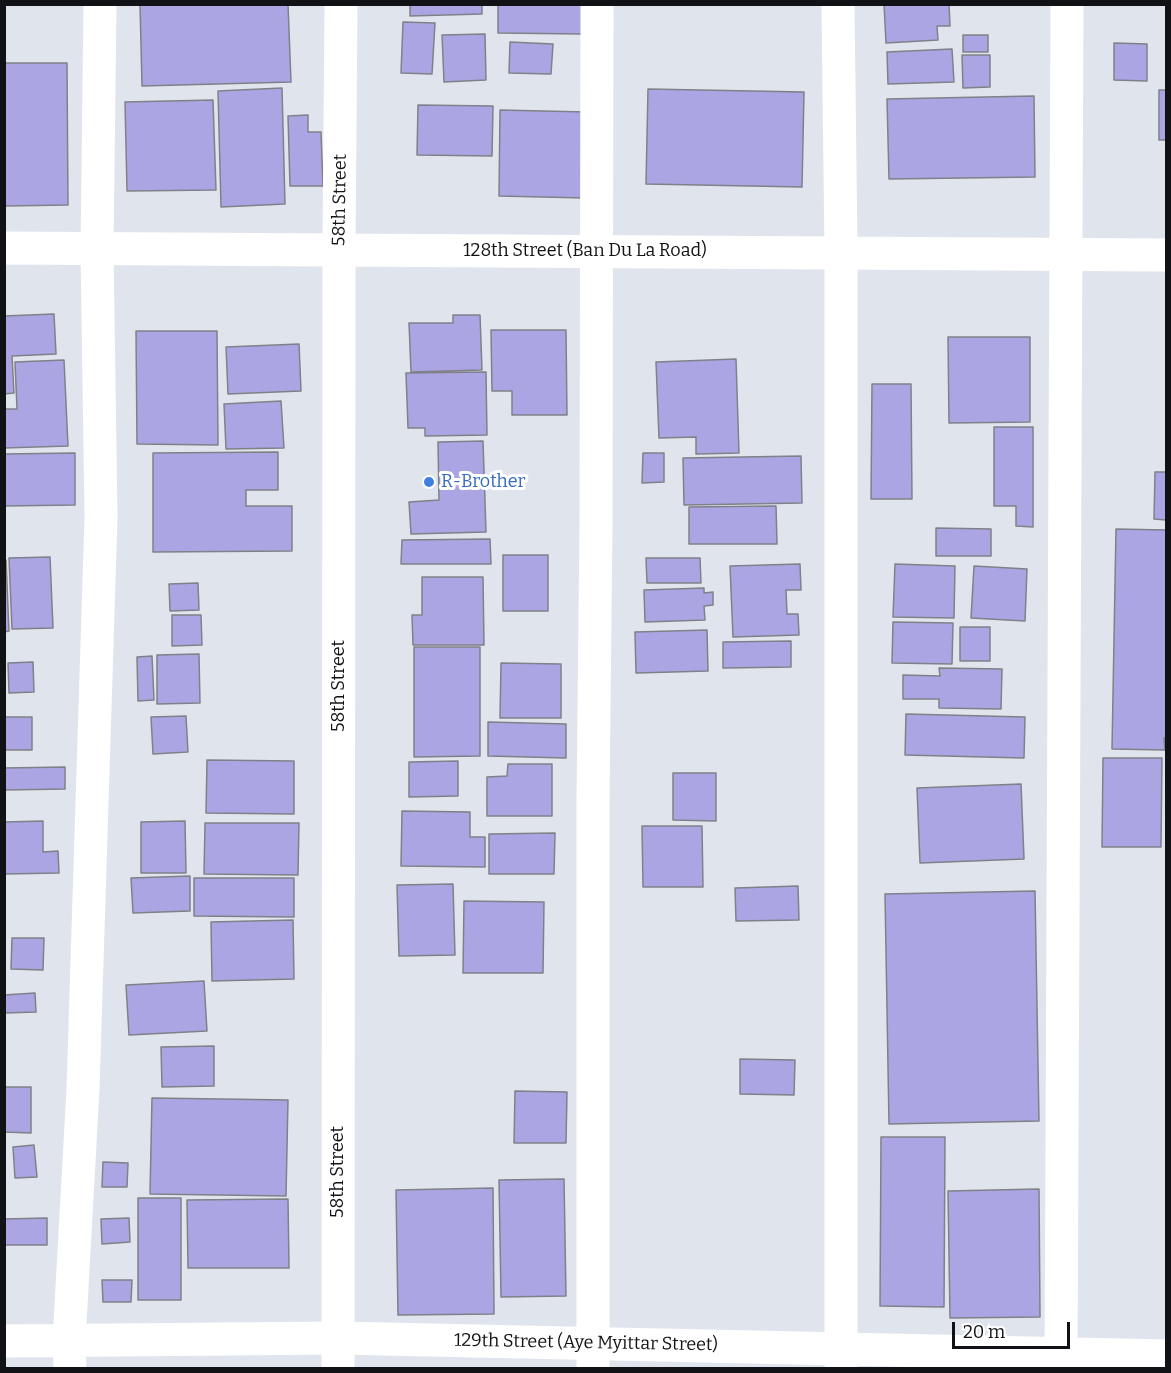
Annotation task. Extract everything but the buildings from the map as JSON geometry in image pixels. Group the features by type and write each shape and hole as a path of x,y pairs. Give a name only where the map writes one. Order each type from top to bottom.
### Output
{"street":[{"path":"70,1355 83,1089 101,529 97,249 100,4"},
{"name":"58th Street","path":"338,1353 341,4"},
{"path":"593,1356 597,4"},
{"path":"838,4 841,252 842,1359"},
{"path":"1061,1361 1067,4"},
{"name":"128th Street (Ban Du La Road)","path":"4,248 339,248 595,252 1167,255"},
{"name":"129th Street (Aye Myittar Street)","path":"4,1341 70,1355 338,1353 1061,1361 1167,1356"}],"place":[{"name":"R-Brother","path":"429,482"}]}
